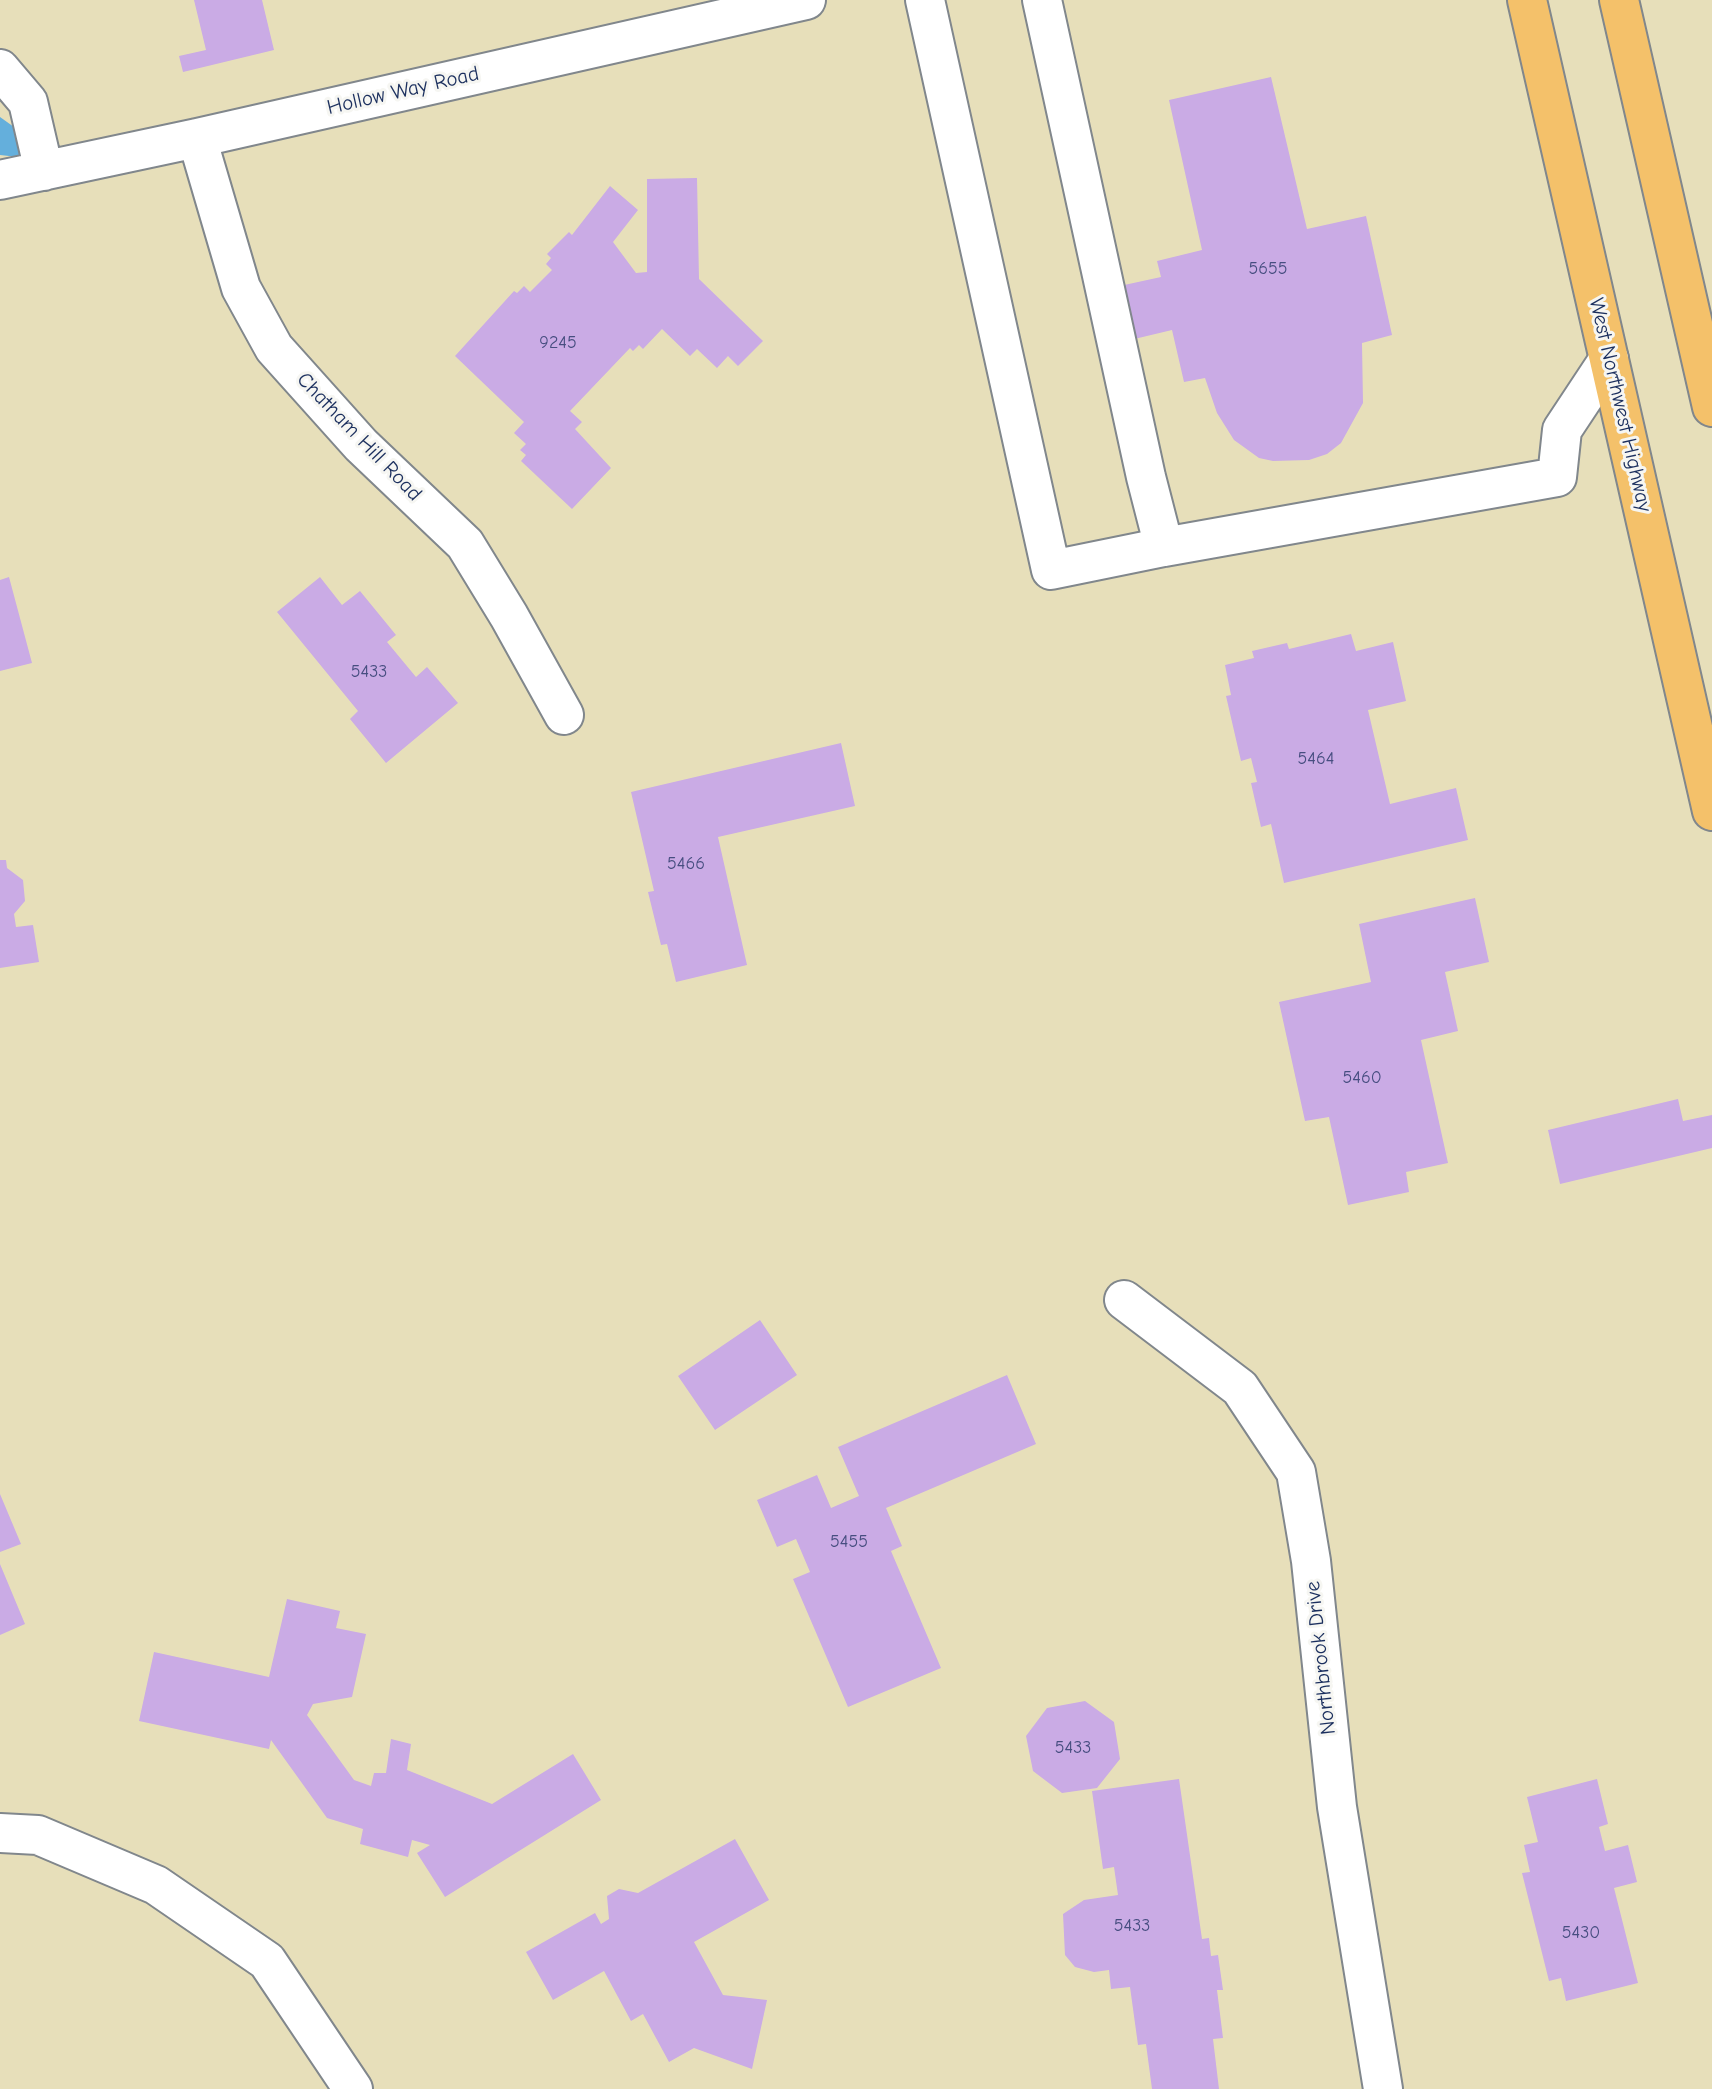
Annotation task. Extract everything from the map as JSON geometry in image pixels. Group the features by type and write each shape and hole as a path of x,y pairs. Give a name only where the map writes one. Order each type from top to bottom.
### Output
{"main road":[{"name":"West Northwest Highway","path":"1527,0 1712,811"},
{"path":"1619,0 1712,407"}],"street":[{"name":"Hollow Way Road","path":"0,180 806,0"},
{"path":"925,0 1051,570 1164,547 1557,477 1562,430 1609,359"},
{"path":"1042,0 1146,477 1164,547"},
{"path":"0,69 28,102 44,171"},
{"name":"Chatham Hill Road","path":"197,138 241,288 274,348 361,445 465,544 564,715"},
{"name":"Northbrook Drive","path":"1124,1300 1240,1388 1296,1472 1311,1561 1337,1807 1382,2089"},
{"path":"0,1833 38,1835 156,1885 267,1961 353,2089"}],"water":[{"path":"0,117 63,162 0,155"}],"building":[{"path":"194,0 262,0 274,50 183,72 179,56 206,50"},
{"path":"1271,77 1307,229 1366,216 1392,335 1362,343 1363,403 1341,443 1327,454 1309,460 1273,461 1259,458 1234,440 1217,413 1205,378 1184,382 1172,330 1126,341 1115,287 1161,277 1157,261 1202,250 1169,100"},
{"path":"697,178 699,279 763,341 738,366 728,356 717,368 697,349 690,356 662,329 643,349 639,345 633,351 630,348 570,411 582,422 575,429 611,468 572,509 521,461 526,455 520,450 526,444 514,433 524,422 455,356 514,291 517,293 524,286 530,292 552,270 546,264 551,258 547,254 569,232 572,235 610,186 638,210 613,242 636,273 647,272 647,179"},
{"path":"9,577 32,663 0,671 0,580"},
{"path":"320,577 342,605 360,591 396,635 387,642 416,677 427,667 458,703 386,763 350,719 358,711 277,612"},
{"path":"1351,634 1356,651 1393,642 1406,701 1368,710 1390,804 1456,788 1468,840 1284,883 1271,824 1261,827 1251,783 1257,782 1251,758 1241,761 1226,696 1231,695 1225,665 1254,658 1252,651 1287,643 1289,649"},
{"path":"841,743 855,806 718,837 747,965 676,982 667,944 661,945 648,892 654,891 631,792"},
{"path":"0,860 6,860 7,868 23,880 25,901 14,914 16,927 33,925 39,962 0,968"},
{"path":"1475,898 1489,962 1445,972 1458,1031 1421,1040 1448,1163 1406,1172 1409,1192 1348,1205 1329,1117 1305,1121 1279,1002 1371,982 1359,924"},
{"path":"1678,1099 1683,1121 1712,1115 1712,1148 1560,1184 1548,1130"},
{"path":"760,1320 797,1375 715,1430 678,1376"},
{"path":"1007,1375 1036,1444 886,1508 902,1546 891,1551 941,1668 848,1707 793,1579 810,1572 796,1539 777,1547 757,1500 817,1475 831,1508 859,1496 838,1447"},
{"path":"0,1494 21,1544 0,1552"},
{"path":"0,1564 25,1624 0,1635"},
{"path":"287,1599 340,1611 336,1628 366,1634 352,1697 313,1704 307,1715 354,1780 371,1786 374,1773 386,1773 391,1739 411,1744 407,1770 492,1804 573,1754 601,1800 445,1897 417,1853 430,1845 412,1840 408,1857 360,1844 363,1829 327,1818 271,1740 269,1749 139,1721 154,1652 269,1677"},
{"path":"1085,1701 1114,1722 1120,1759 1097,1788 1062,1793 1033,1771 1026,1736 1047,1708"},
{"path":"1179,1779 1202,1939 1209,1938 1211,1956 1218,1955 1223,1990 1217,1990 1223,2038 1213,2039 1219,2089 1152,2089 1146,2044 1138,2045 1130,1987 1111,1989 1109,1970 1094,1972 1075,1967 1065,1955 1063,1914 1084,1900 1118,1895 1114,1867 1103,1869 1092,1791"},
{"path":"1597,1779 1608,1824 1599,1827 1605,1851 1628,1845 1637,1882 1614,1888 1638,1983 1566,2001 1561,1978 1549,1981 1522,1873 1530,1872 1524,1845 1538,1842 1527,1797"},
{"path":"735,1839 769,1900 694,1942 723,1995 767,2000 752,2069 694,2048 669,2062 643,2014 631,2021 604,1971 553,2000 526,1952 595,1913 601,1924 609,1919 607,1896 619,1889 638,1893"}]}
